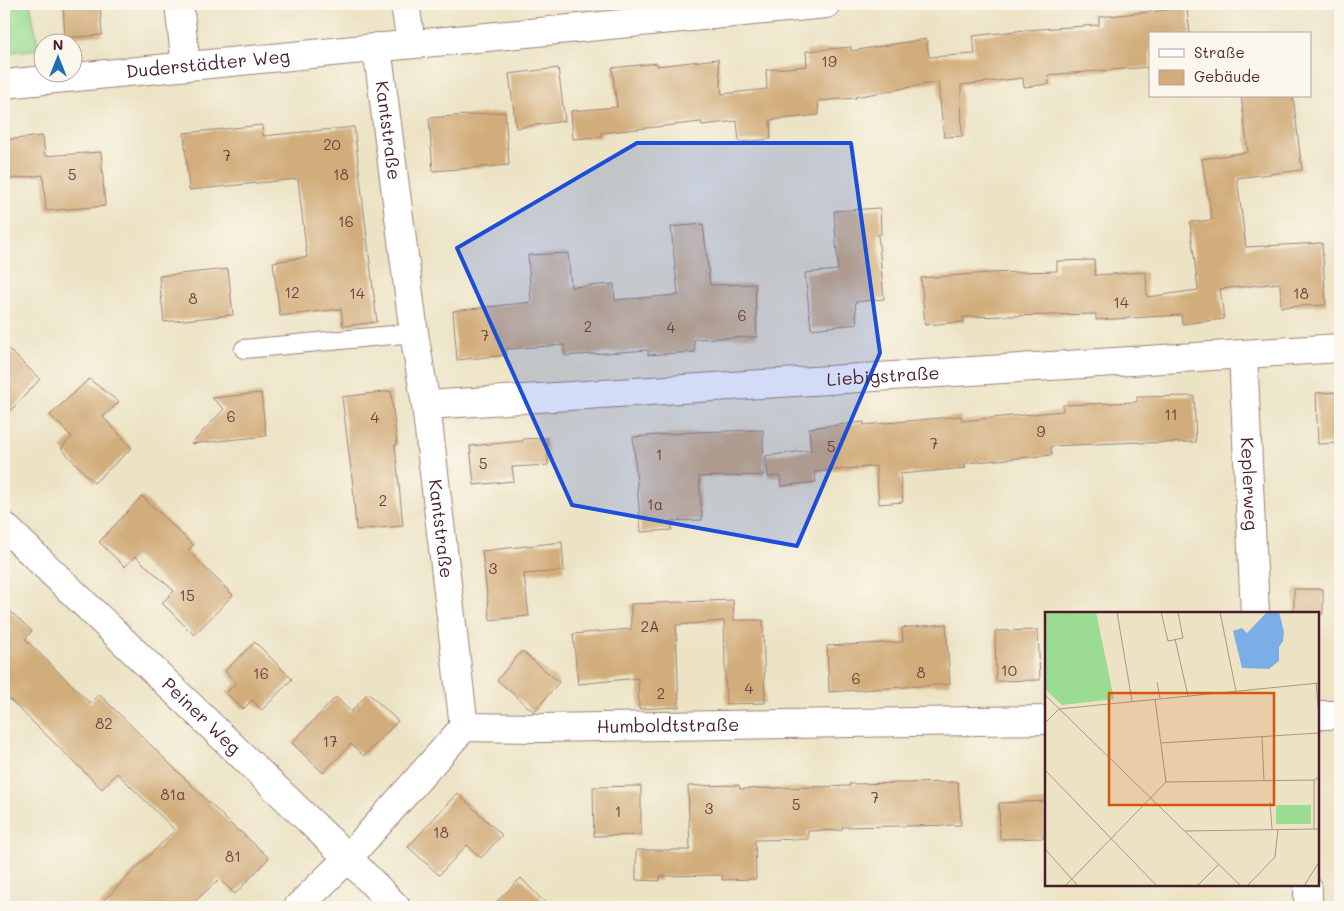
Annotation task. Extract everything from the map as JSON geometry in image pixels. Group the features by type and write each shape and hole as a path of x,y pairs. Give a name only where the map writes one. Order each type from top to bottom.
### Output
{"street":[{"path":"179,4 186,66"},
{"path":"405,4 411,43"},
{"name":"Duderstädter Weg","path":"4,84 377,47 638,13 826,4"},
{"name":"Kantstraße","path":"377,47 414,332 426,406 464,727"},
{"name":"Liebigstraße","path":"426,406 1340,348"},
{"name":"Keplerweg","path":"1243,354 1255,612"},
{"name":"Peiner Weg","path":"4,526 348,858 396,907"},
{"path":"1319,715 1340,715"},
{"name":"Humboldtstraße","path":"464,727 542,728 1045,720"},
{"path":"298,907 348,858 464,727"}],"lane":[{"path":"244,349 414,332"}],"highlighted area":[{"path":"637,143 851,143 880,353 797,546 572,505 457,248"}],"green space":[{"path":"4,4 30,4 36,32 32,32 32,50 4,53"}],"building":[{"path":"63,4 100,4 102,35 82,37 82,32 65,32"},
{"path":"1187,8 1190,32 1149,32 1149,67 1048,75 1049,84 1024,87 1023,78 961,85 962,136 944,137 938,82 856,98 818,101 819,115 770,120 771,139 739,142 737,121 702,125 701,122 601,133 601,137 573,139 571,111 617,107 612,68 657,63 657,66 718,59 722,94 767,89 766,70 807,66 806,51 851,47 851,51 926,39 929,57 975,54 973,36 1099,25 1099,17"},
{"path":"558,68 565,121 516,128 509,74"},
{"path":"1241,98 1293,98 1302,170 1237,178 1246,247 1322,243 1326,305 1281,307 1280,283 1220,289 1224,319 1182,324 1181,315 1096,320 1096,314 963,317 964,322 925,325 921,278 1057,271 1057,261 1094,260 1095,275 1146,272 1147,297 1198,290 1190,222 1212,220 1202,159 1248,152"},
{"path":"505,112 509,165 433,171 429,118"},
{"path":"262,125 263,136 354,127 377,322 343,326 341,309 280,316 273,262 307,257 298,179 189,190 184,133"},
{"path":"43,136 45,156 101,152 105,206 46,211 43,175 4,180 4,140"},
{"path":"880,208 881,234 878,234 884,299 855,302 857,324 811,329 805,273 838,270 834,211"},
{"path":"703,224 710,285 755,284 757,337 694,339 695,352 648,355 648,350 565,356 564,345 506,349 507,355 457,360 453,311 531,302 528,255 568,253 571,287 614,284 615,300 678,295 671,227"},
{"path":"228,269 233,315 164,322 159,276"},
{"path":"4,345 40,379 4,418"},
{"path":"89,379 119,402 103,417 132,448 94,483 61,448 72,437 50,415"},
{"path":"391,391 403,526 356,530 353,486 342,397"},
{"path":"1340,392 1340,443 1318,444 1316,393"},
{"path":"261,393 266,436 191,444 224,409 212,398"},
{"path":"1194,396 1196,442 1139,442 1051,446 1052,455 965,463 966,468 900,474 903,502 879,504 876,466 815,472 816,482 781,486 780,476 768,477 766,456 811,450 809,428 864,422 864,425 961,416 962,421 1063,411 1063,405 1137,402 1137,397"},
{"path":"763,430 764,475 699,477 702,520 671,521 672,530 641,532 633,437 695,432"},
{"path":"547,438 548,465 512,467 514,481 474,485 470,446"},
{"path":"142,496 193,545 188,551 233,595 194,635 162,603 174,591 135,556 125,567 99,542"},
{"path":"562,542 564,571 524,574 529,616 490,620 482,551"},
{"path":"1294,589 1323,589 1323,614 1319,614 1319,612 1294,612"},
{"path":"733,600 734,620 763,620 765,703 726,704 724,621 676,625 679,707 639,709 638,678 578,684 573,634 631,629 631,604"},
{"path":"4,606 32,631 25,639 90,703 99,694 239,832 269,858 235,894 219,879 189,907 97,907 175,830 117,773 102,789 4,694"},
{"path":"946,624 950,684 829,692 827,646 903,642 902,628"},
{"path":"1038,630 1040,680 996,681 995,631"},
{"path":"255,642 292,679 262,710 252,700 243,709 226,693 236,683 225,671"},
{"path":"522,651 559,682 534,712 497,680"},
{"path":"368,693 398,721 364,756 351,744 323,773 292,743 336,697 351,712"},
{"path":"958,782 961,825 842,827 842,830 808,831 808,839 755,840 756,879 722,880 722,875 660,876 660,881 636,880 636,850 690,850 688,786 739,785 740,789"},
{"path":"641,786 641,835 594,836 593,787"},
{"path":"457,793 502,835 481,858 467,845 439,875 408,847"},
{"path":"1045,801 1044,838 1000,839 999,803"},
{"path":"521,878 549,907 491,907"}]}
